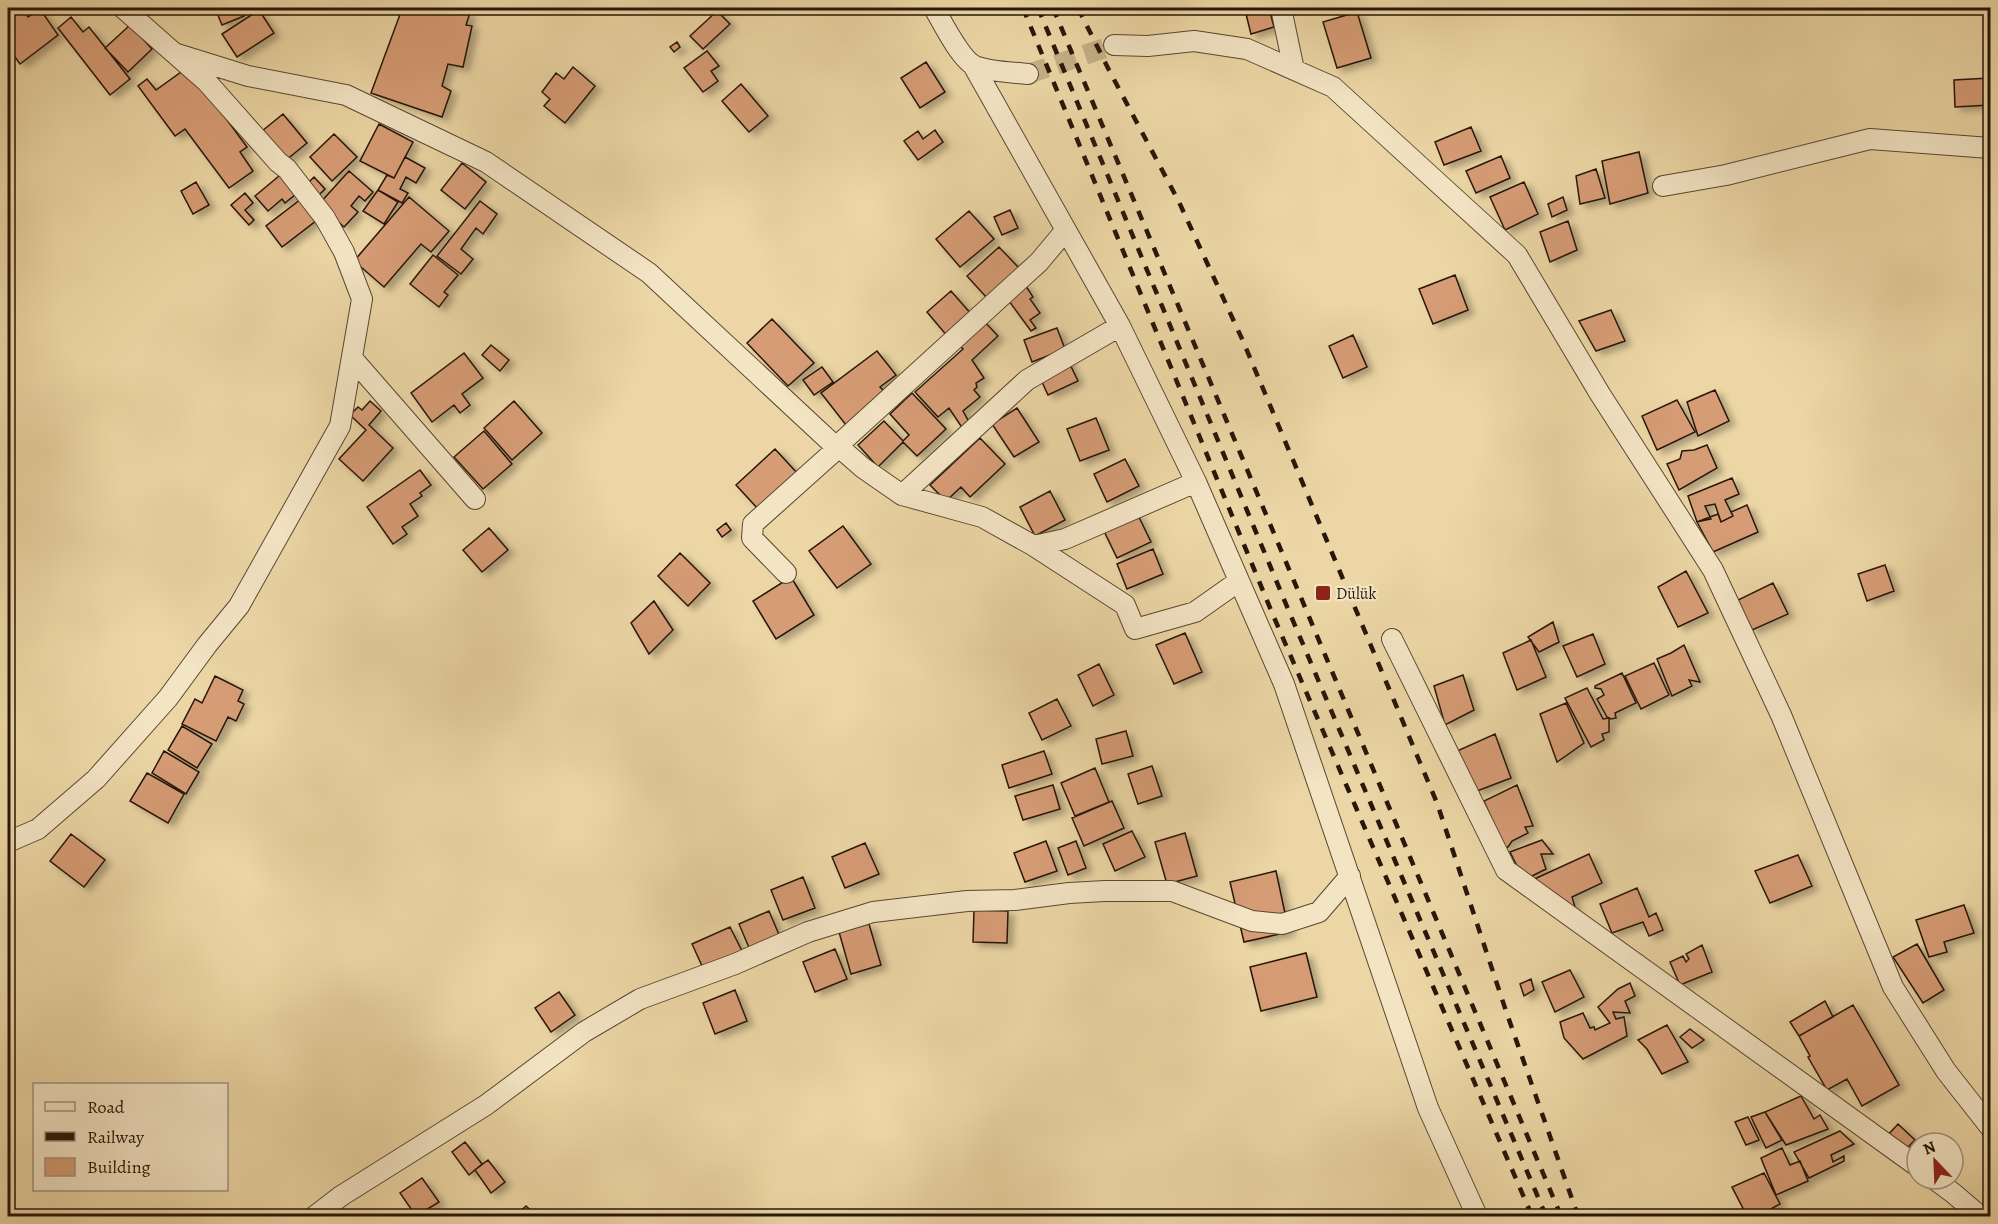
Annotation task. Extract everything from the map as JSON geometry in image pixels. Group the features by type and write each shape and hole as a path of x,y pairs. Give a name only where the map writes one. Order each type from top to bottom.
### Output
{"street":[{"path":"8,842 38,829 96,779 168,698 239,606 340,426 362,299 344,252 325,218 287,169 278,162 207,82 123,8"},
{"path":"934,8 951,39 973,65 1120,326 1196,482 1284,684 1428,1107 1477,1216"},
{"path":"1281,8 1294,70"},
{"path":"1114,45 1148,46 1194,42 1247,49 1333,87 1517,255 1600,394 1713,570 1781,715 1893,987 1946,1071 1990,1127"},
{"path":"174,53 248,76 346,95 486,162 649,273 863,468 902,495 982,517 1034,546 1125,605 1136,629 1195,612 1239,581"},
{"path":"973,65 998,71 1028,74"},
{"path":"1663,186 1726,175 1870,140 1990,148"},
{"path":"786,573 752,538 753,524 1039,262 1065,231"},
{"path":"902,495 1027,380 1120,326"},
{"path":"352,358 475,499"},
{"path":"1034,546 1065,539 1196,482"},
{"path":"1392,639 1506,870 1905,1157"},
{"path":"315,1216 341,1196 486,1104 585,1032 640,999 735,964 808,932 873,912 967,901 1015,900 1105,891 1172,891 1252,921 1282,924 1319,912 1350,876"},
{"path":"1950,1191 1980,1216"}],"building":[{"path":"215,8 241,8 244,16 222,25"},
{"path":"1269,8 1274,27 1251,34 1246,14"},
{"path":"23,9 28,17 40,9 58,35 20,64 8,47 8,20"},
{"path":"402,9 470,13 466,25 472,26 463,67 448,64 442,86 451,91 442,117 371,93"},
{"path":"259,10 274,33 237,57 222,34"},
{"path":"717,11 730,24 703,49 690,36"},
{"path":"1357,12 1371,58 1337,68 1323,22"},
{"path":"71,17 83,32 89,27 130,79 110,95 58,28"},
{"path":"130,25 152,49 128,72 105,48"},
{"path":"677,42 680,47 674,52 670,47"},
{"path":"707,51 719,66 711,71 718,81 703,92 684,68"},
{"path":"926,62 945,92 920,108 901,78"},
{"path":"188,67 247,147 240,152 253,171 229,188 185,129 175,136 138,86 147,79 156,90"},
{"path":"573,67 595,86 565,123 544,106 550,99 542,92 556,73 564,79"},
{"path":"1990,78 1990,105 1955,107 1954,80"},
{"path":"741,84 768,116 749,132 722,101"},
{"path":"283,114 307,143 285,161 262,131"},
{"path":"379,124 413,142 394,178 360,161"},
{"path":"1471,127 1481,151 1444,165 1435,142"},
{"path":"935,130 943,142 918,160 904,141 918,131 923,139"},
{"path":"334,134 357,157 332,181 310,157"},
{"path":"1639,152 1648,193 1610,204 1602,161"},
{"path":"1501,156 1510,178 1476,193 1466,171"},
{"path":"405,157 425,168 416,183 406,177 400,189 408,193 402,203 378,190 387,175 394,178"},
{"path":"462,163 486,182 465,209 441,190"},
{"path":"1596,169 1605,198 1580,204 1576,176"},
{"path":"285,171 301,190 285,203 282,199 268,211 255,196"},
{"path":"349,171 373,192 365,201 359,196 351,206 358,212 344,227 319,204"},
{"path":"314,177 325,189 318,196 307,184"},
{"path":"196,182 209,205 193,214 181,191"},
{"path":"1524,182 1538,214 1505,230 1490,197"},
{"path":"378,190 398,202 384,224 363,211"},
{"path":"245,193 253,203 245,210 254,220 249,225 231,205"},
{"path":"305,196 321,217 282,247 266,226"},
{"path":"409,197 449,231 431,252 421,244 384,287 354,261"},
{"path":"1563,197 1567,210 1552,217 1548,204"},
{"path":"480,201 497,214 483,234 476,228 461,249 473,259 461,274 437,256"},
{"path":"1010,210 1018,228 1002,235 994,217"},
{"path":"969,211 994,239 960,267 936,239"},
{"path":"1568,221 1577,250 1550,262 1540,232"},
{"path":"999,247 1019,268 987,298 967,276"},
{"path":"433,255 458,275 444,292 448,295 439,307 410,284"},
{"path":"1455,275 1468,310 1433,324 1419,289"},
{"path":"1024,283 1033,297 1030,299 1040,313 1030,320 1036,328 1031,331 1006,297"},
{"path":"951,291 972,315 948,337 927,312"},
{"path":"1611,310 1625,341 1596,351 1579,321"},
{"path":"772,319 814,363 788,386 747,343"},
{"path":"982,319 998,336 972,360 984,378 976,383 977,387 974,390 980,397 963,411 969,422 963,429 949,408 938,417 915,392 963,349 958,344"},
{"path":"1057,328 1065,349 1032,362 1024,340"},
{"path":"1353,335 1367,367 1343,378 1329,346"},
{"path":"491,345 509,360 500,371 482,355"},
{"path":"877,351 896,375 880,387 884,391 846,425 821,393"},
{"path":"464,353 483,378 462,394 470,405 460,413 454,405 432,422 411,393"},
{"path":"1066,356 1078,381 1048,395 1036,369"},
{"path":"822,367 833,382 814,395 803,380"},
{"path":"1715,390 1729,421 1698,436 1687,402"},
{"path":"912,393 946,429 917,456 903,442 878,467 858,445 884,421 903,441 909,435 890,414"},
{"path":"1677,400 1695,432 1657,450 1642,416"},
{"path":"370,401 381,411 369,425 393,448 363,481 339,459 366,430 350,415 358,407 362,410"},
{"path":"514,401 542,433 512,460 484,428"},
{"path":"1017,408 1039,442 1014,457 992,424"},
{"path":"1096,418 1109,450 1080,461 1067,429"},
{"path":"484,431 512,464 483,489 454,457"},
{"path":"980,438 1005,464 970,497 961,487 946,501 930,485"},
{"path":"1707,445 1717,468 1679,490 1667,464 1680,459 1682,451 1694,450"},
{"path":"775,449 798,474 759,510 736,485"},
{"path":"1125,459 1139,486 1107,502 1094,474"},
{"path":"420,470 431,485 420,493 422,496 410,504 418,516 402,527 407,534 393,544 367,507"},
{"path":"1732,478 1739,494 1725,500 1733,516 1721,522 1715,504 1705,506 1711,519 1697,522 1688,496"},
{"path":"1050,491 1065,520 1035,536 1020,507"},
{"path":"1747,505 1758,532 1713,552 1697,522 1718,514 1721,522 1733,516 1731,512"},
{"path":"1137,513 1151,542 1117,558 1103,529"},
{"path":"726,523 731,530 722,537 717,530"},
{"path":"843,526 871,564 837,588 809,551"},
{"path":"489,528 508,550 482,572 463,550"},
{"path":"1153,549 1163,574 1127,589 1117,564"},
{"path":"680,553 710,583 688,606 658,576"},
{"path":"1885,565 1894,591 1867,601 1858,574"},
{"path":"1686,571 1708,613 1678,627 1658,587"},
{"path":"791,577 814,615 776,639 753,601"},
{"path":"1773,583 1788,614 1752,630 1738,600"},
{"path":"654,601 673,630 649,654 631,623"},
{"path":"1553,622 1559,642 1539,652 1528,637"},
{"path":"1185,633 1202,672 1174,684 1156,645"},
{"path":"1593,634 1605,664 1577,677 1563,646"},
{"path":"1531,640 1546,677 1517,690 1503,653"},
{"path":"1684,645 1700,682 1689,680 1692,686 1672,696 1657,659"},
{"path":"1654,663 1669,695 1641,709 1625,676"},
{"path":"1099,664 1114,695 1093,706 1078,675"},
{"path":"1622,673 1636,703 1615,713 1616,718 1611,719 1607,717 1597,699 1604,695 1601,689 1595,686"},
{"path":"1463,675 1474,710 1445,725 1434,686"},
{"path":"215,676 243,690 238,701 244,704 236,721 228,717 216,741 182,724 195,699 202,703"},
{"path":"1587,688 1603,719 1609,718 1609,732 1602,734 1604,740 1591,747 1565,698"},
{"path":"1057,699 1071,726 1042,740 1029,713"},
{"path":"1566,703 1584,743 1557,762 1540,714"},
{"path":"182,726 212,744 197,768 168,750"},
{"path":"1126,731 1133,756 1102,764 1096,739"},
{"path":"1495,734 1511,778 1477,791 1457,751"},
{"path":"164,751 199,772 186,794 152,773"},
{"path":"1044,751 1052,774 1009,788 1002,765"},
{"path":"1152,766 1162,796 1138,804 1128,774"},
{"path":"1095,768 1109,802 1075,816 1061,783"},
{"path":"147,773 184,794 168,823 130,801"},
{"path":"1053,785 1060,809 1023,820 1015,796"},
{"path":"1517,785 1533,826 1525,827 1528,833 1504,848 1484,801"},
{"path":"1112,801 1124,828 1084,846 1072,818"},
{"path":"1132,831 1145,857 1115,871 1103,844"},
{"path":"1185,833 1197,876 1167,884 1155,842"},
{"path":"71,834 105,860 84,887 50,861"},
{"path":"1542,840 1553,854 1541,854 1546,869 1524,880 1510,852"},
{"path":"1046,841 1057,871 1025,882 1014,853"},
{"path":"1076,841 1086,868 1068,875 1058,848"},
{"path":"865,843 879,874 845,888 832,857"},
{"path":"1589,854 1602,883 1572,897 1575,907 1567,910 1530,881"},
{"path":"1798,855 1812,886 1770,903 1755,871"},
{"path":"1276,871 1289,932 1244,942 1230,882"},
{"path":"803,877 815,908 783,920 771,890"},
{"path":"1637,888 1649,917 1656,913 1663,930 1649,936 1643,922 1612,933 1600,904"},
{"path":"1964,905 1974,933 1944,942 1947,952 1929,957 1916,920"},
{"path":"974,910 1008,911 1007,943 973,942"},
{"path":"769,911 780,937 750,950 739,924"},
{"path":"869,924 881,965 851,974 839,932"},
{"path":"730,927 742,951 703,968 692,944"},
{"path":"1917,944 1944,990 1923,1003 1893,957"},
{"path":"1702,945 1712,972 1680,985 1670,962 1683,956 1686,962 1689,959 1686,954"},
{"path":"835,949 847,979 815,992 803,962"},
{"path":"1306,953 1317,997 1261,1011 1250,967"},
{"path":"1570,970 1584,997 1555,1012 1542,982"},
{"path":"1531,979 1534,990 1524,996 1520,984"},
{"path":"1630,983 1635,996 1625,1001 1630,1013 1613,1012 1616,1019 1624,1017 1627,1036 1583,1059 1564,1038 1560,1022 1583,1013 1590,1028 1594,1027 1595,1030 1610,1023 1598,1007 1618,989"},
{"path":"735,990 747,1021 715,1034 703,1003"},
{"path":"559,992 575,1015 551,1032 535,1008"},
{"path":"1825,1001 1833,1017 1799,1036 1790,1022"},
{"path":"1853,1005 1899,1085 1862,1106 1847,1079 1827,1090 1799,1036"},
{"path":"1667,1025 1688,1062 1662,1074 1647,1049 1638,1040"},
{"path":"1690,1029 1704,1040 1692,1048 1680,1037"},
{"path":"1801,1096 1814,1119 1820,1115 1828,1129 1786,1145 1765,1112"},
{"path":"1765,1112 1782,1140 1766,1148 1751,1117"},
{"path":"1748,1117 1759,1140 1746,1145 1735,1122"},
{"path":"1898,1124 1905,1131 1905,1150 1903,1152 1886,1137"},
{"path":"1840,1131 1854,1144 1831,1155 1833,1162 1844,1156 1844,1161 1809,1178 1794,1152"},
{"path":"465,1142 482,1164 469,1175 452,1152"},
{"path":"1782,1148 1790,1165 1800,1161 1808,1181 1776,1195 1761,1158"},
{"path":"488,1160 505,1182 491,1193 475,1170"},
{"path":"1764,1173 1780,1204 1758,1216 1747,1216 1732,1187"},
{"path":"422,1178 439,1202 416,1216 400,1193"},
{"path":"526,1206 537,1216 515,1216"}],"tunnel":[{"path":"1028,74 1114,45"}],"railway":[{"path":"1023,8 1273,615 1532,1216"},
{"path":"1038,8 1288,609 1546,1216"},
{"path":"1053,8 1561,1216"},
{"path":"1078,8 1179,202 1243,341 1437,803 1507,1014 1578,1216"}],"place":[{"name":"Dülük","path":"1323,593"}]}
